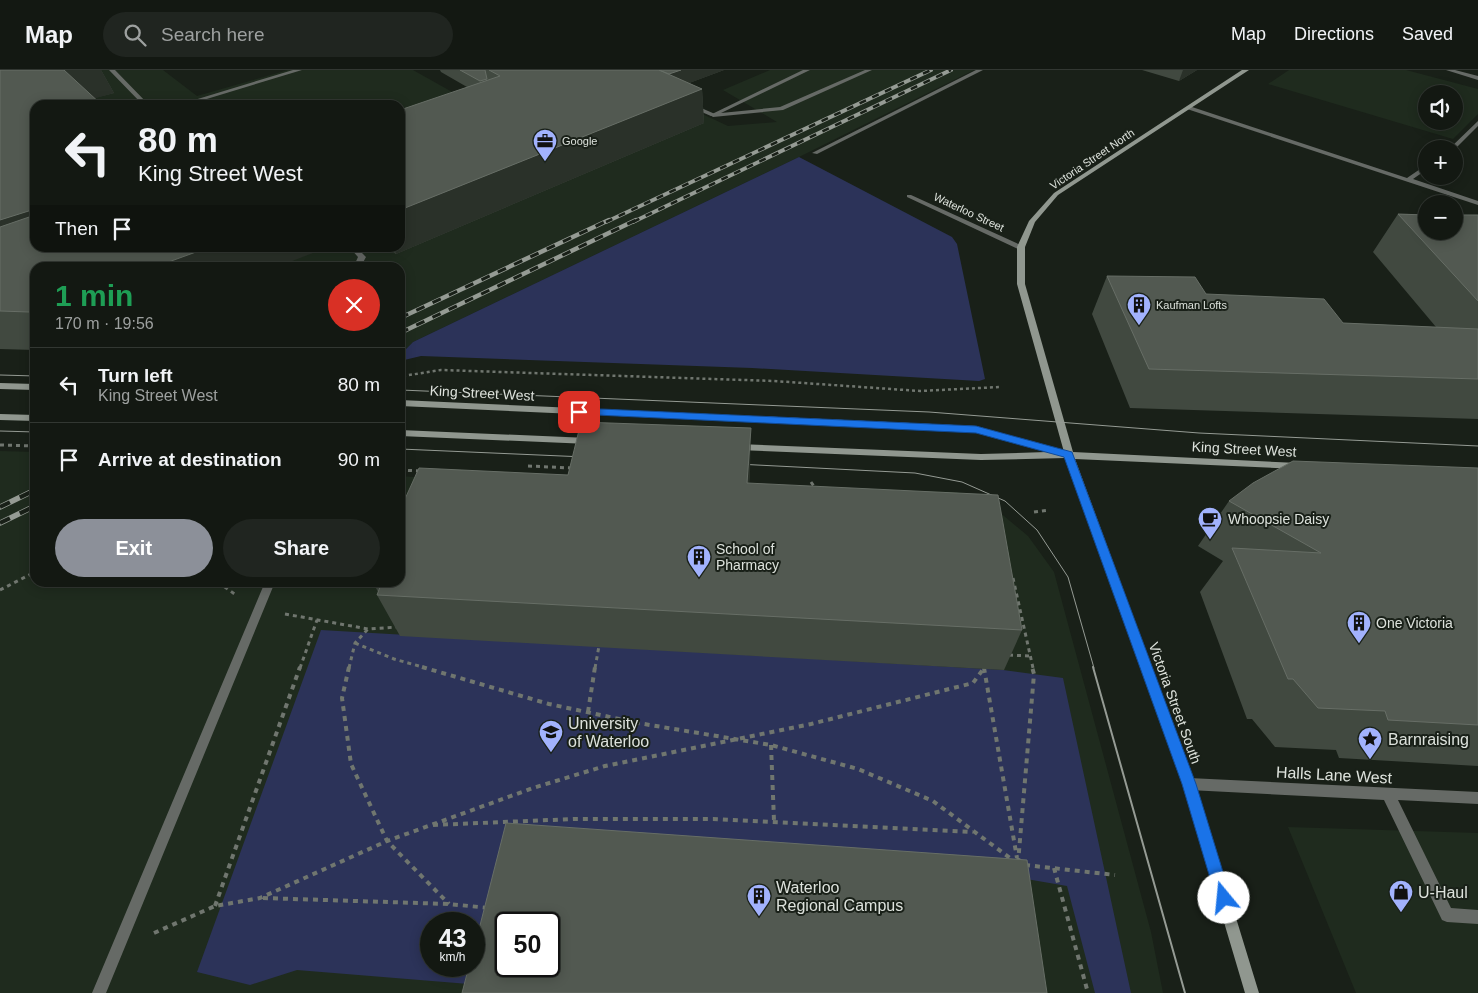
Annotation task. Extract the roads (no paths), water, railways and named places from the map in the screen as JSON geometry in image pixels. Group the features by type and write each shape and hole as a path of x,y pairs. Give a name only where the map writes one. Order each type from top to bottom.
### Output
{"main road":[{"name":"Victoria Street North","path":"1069,455 1021,284 1021,247 1032,221 1056,194 1246,70"},
{"path":"0,386 30,387"},
{"name":"King Street West","path":"405,404 976,429 1069,455"},
{"path":"0,417 30,418"},
{"path":"405,433 596,441"},
{"name":"King Street West","path":"724,446 980,457 1069,455 1312,466"},
{"name":"Victoria Street South","path":"1069,455 1189,784 1252,993"}],"street":[{"path":"112,70 141,100"},
{"path":"198,100 299,70"},
{"path":"712,115 807,70"},
{"path":"686,103 712,115 781,110 869,70"},
{"path":"815,153 980,70"},
{"path":"1449,70 1478,78"},
{"path":"1189,108 1478,203"},
{"path":"1461,140 1478,123"},
{"path":"1408,180 1418,173"},
{"name":"Waterloo Street","path":"909,196 1021,247"},
{"path":"99,993 268,587"},
{"name":"Halls Lane West","path":"1189,784 1478,798"},
{"path":"1388,794 1447,916 1478,917"}],"tram line":[{"path":"0,375 30,376"},
{"path":"405,390 929,412 1199,433 1478,446"},
{"path":"0,431 30,432"},
{"path":"405,449 585,457"},
{"path":"737,464 915,473 962,482 1005,501 1037,530 1068,577 1094,668"},
{"path":"1093,667 1185,993"}],"railway":[{"path":"606,222 931,70"},
{"path":"633,222 951,70"},
{"path":"405,316 609,220"},
{"path":"405,331 636,220"},
{"path":"0,507 30,492"},
{"path":"0,523 30,508"}],"place":[{"name":"Google","path":"545,162"},
{"name":"Kaufman Lofts","path":"1139,326"},
{"name":"Whoopsie Daisy","path":"1210,540"},
{"name":"School of Pharmacy","path":"699,578"},
{"name":"One Victoria","path":"1359,644"},
{"name":"University of Waterloo","path":"551,753"},
{"name":"Barnraising","path":"1370,760"},
{"name":"U-Haul","path":"1401,913"},
{"name":"Waterloo Regional Campus","path":"759,917"}]}
